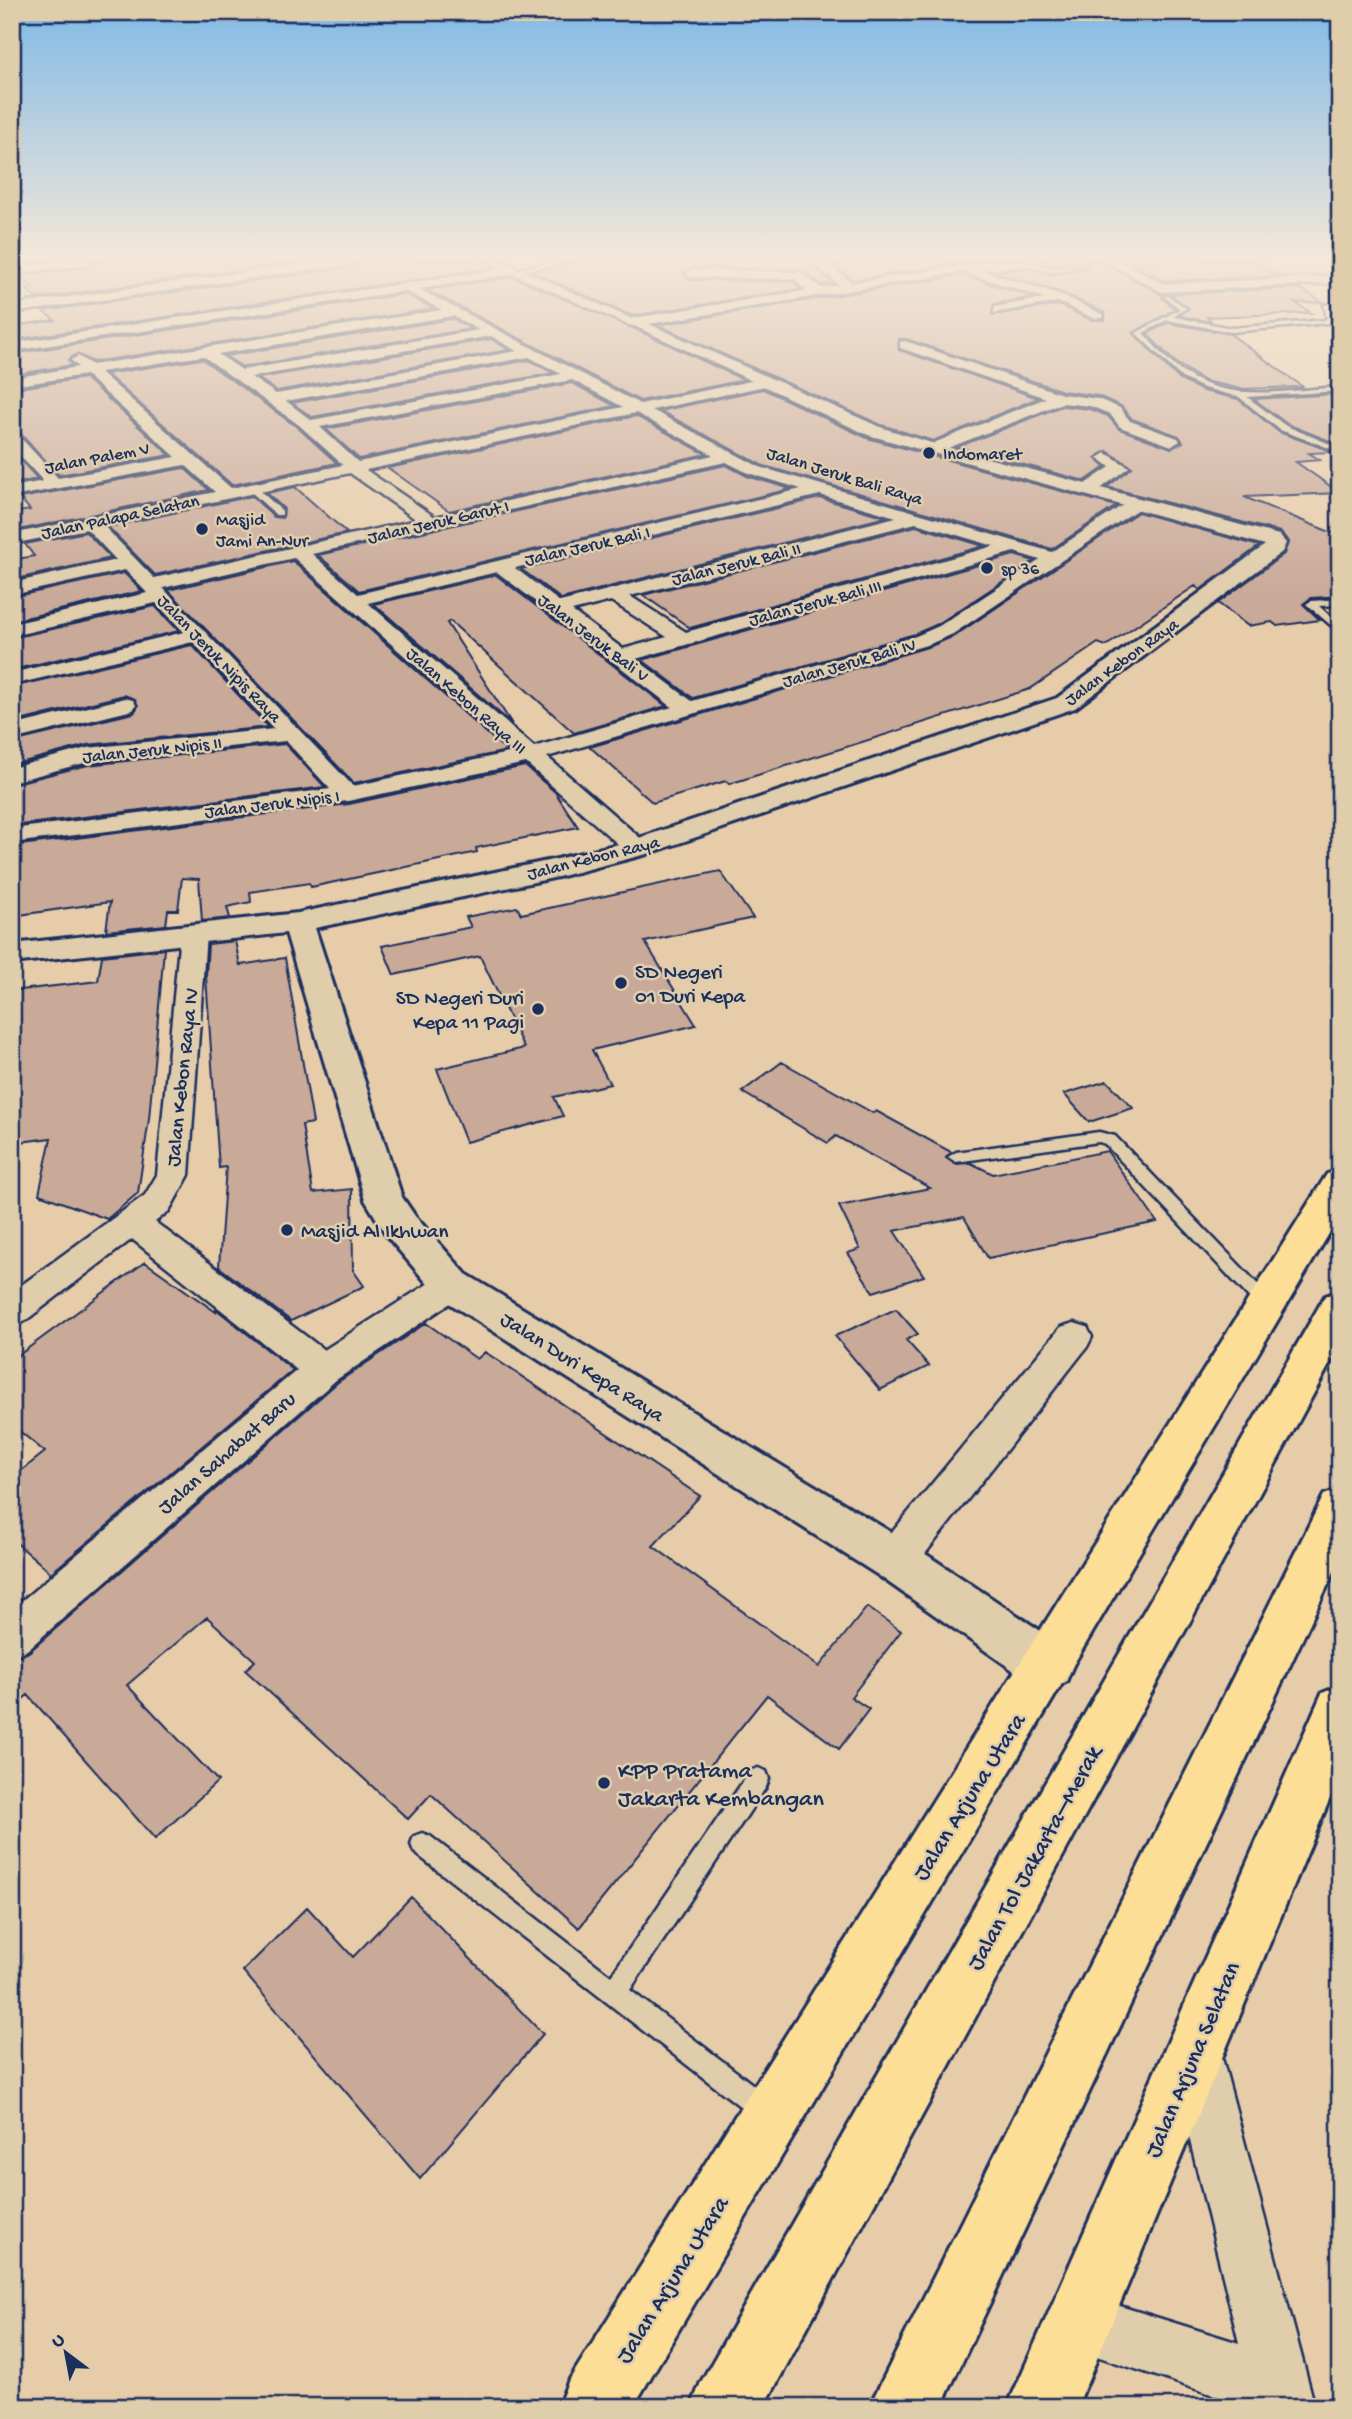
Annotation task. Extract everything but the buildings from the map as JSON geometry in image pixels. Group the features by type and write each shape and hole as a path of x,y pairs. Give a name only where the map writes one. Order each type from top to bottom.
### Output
{"main road":[{"name":"Jalan Arjuna Utara","path":"593,2407 1340,1183"},
{"name":"Jalan Tol Jakarta–Merak","path":"726,2407 1340,1307"},
{"path":"904,2407 1340,1509"},
{"name":"Jalan Arjuna Selatan","path":"1042,2407 1340,1711"}],"street":[{"path":"12,383 68,374"},
{"path":"96,374 227,494"},
{"path":"238,375 245,374"},
{"path":"283,374 307,392"},
{"path":"271,399 409,374"},
{"name":"Jalan Kebon Raya","path":"12,954 298,922 558,868 637,848 1066,703 1275,548 1276,543 1264,537 932,449 874,430 747,374"},
{"path":"991,374 1060,398 1093,402 1115,411 1125,424 1172,441"},
{"path":"238,375 306,425 353,467 431,522"},
{"path":"306,425 576,375"},
{"name":"Jalan Jeruk Bali Raya","path":"576,375 754,470 1054,558"},
{"name":"Jalan Palapa Selatan","path":"12,539 765,382"},
{"path":"932,449 1060,398"},
{"path":"12,436 21,458 54,484"},
{"name":"Jalan Jeruk Garut I","path":"12,630 298,552 726,457"},
{"path":"1088,490 1121,467 1106,458"},
{"name":"Jalan Palem V","path":"12,492 188,459"},
{"name":"Jalan Jeruk Bali I","path":"354,601 820,489"},
{"name":"Jalan Jeruk Bali IV","path":"530,755 923,640 946,630 985,588 1054,558 1138,503"},
{"name":"Jalan Jeruk Bali II","path":"556,609 915,517"},
{"name":"Jalan Jeruk Nipis Raya","path":"91,523 348,794"},
{"name":"Jalan Jeruk Bali III","path":"619,657 1011,547"},
{"name":"Jalan Kebon Raya III","path":"298,552 637,848"},
{"path":"12,589 130,564"},
{"name":"Jalan Jeruk Bali V","path":"499,566 689,709"},
{"path":"949,566 985,588"},
{"path":"613,594 682,638"},
{"path":"12,679 198,635"},
{"path":"93,660 156,747"},
{"path":"12,733 125,705"},
{"name":"Jalan Jeruk Nipis II","path":"12,775 87,755 293,734"},
{"name":"Jalan Jeruk Nipis I","path":"12,836 348,794 530,755"},
{"name":"Jalan Duri Kepa Raya","path":"298,922 384,1200 444,1290 895,1560 1048,1665"},
{"name":"Jalan Kebon Raya IV","path":"12,1311 134,1223 157,1203 173,1175 193,934"},
{"path":"134,1223 323,1370"},
{"name":"Jalan Sahabat Baru","path":"12,1636 323,1370 444,1290"},
{"path":"895,1560 1074,1337"},
{"path":"1195,2051 1264,2388"},
{"path":"1078,2322 1164,2350 1264,2388"}],"lane":[{"path":"1180,374 1190,381 1241,394 1340,389"},
{"path":"1241,394 1283,428 1339,451"},
{"path":"252,488 279,513"},
{"path":"1340,602 1311,604 1340,630"},
{"path":"956,1157 1099,1137 1110,1140 1265,1303"},
{"path":"614,1993 758,1779"},
{"path":"422,1844 772,2115"}],"place":[{"name":"Indomaret","path":"929,453"},
{"name":"Masjid Jami An-Nur","path":"202,529"},
{"name":"sp 36","path":"987,568"},
{"name":"SD Negeri 01 Duri Kepa","path":"621,983"},
{"name":"SD Negeri Duri Kepa 11 Pagi","path":"538,1009"},
{"name":"Masjid Al Ikhwan","path":"287,1230"},
{"name":"KPP Pratama Jakarta Kembangan","path":"604,1783"}]}
